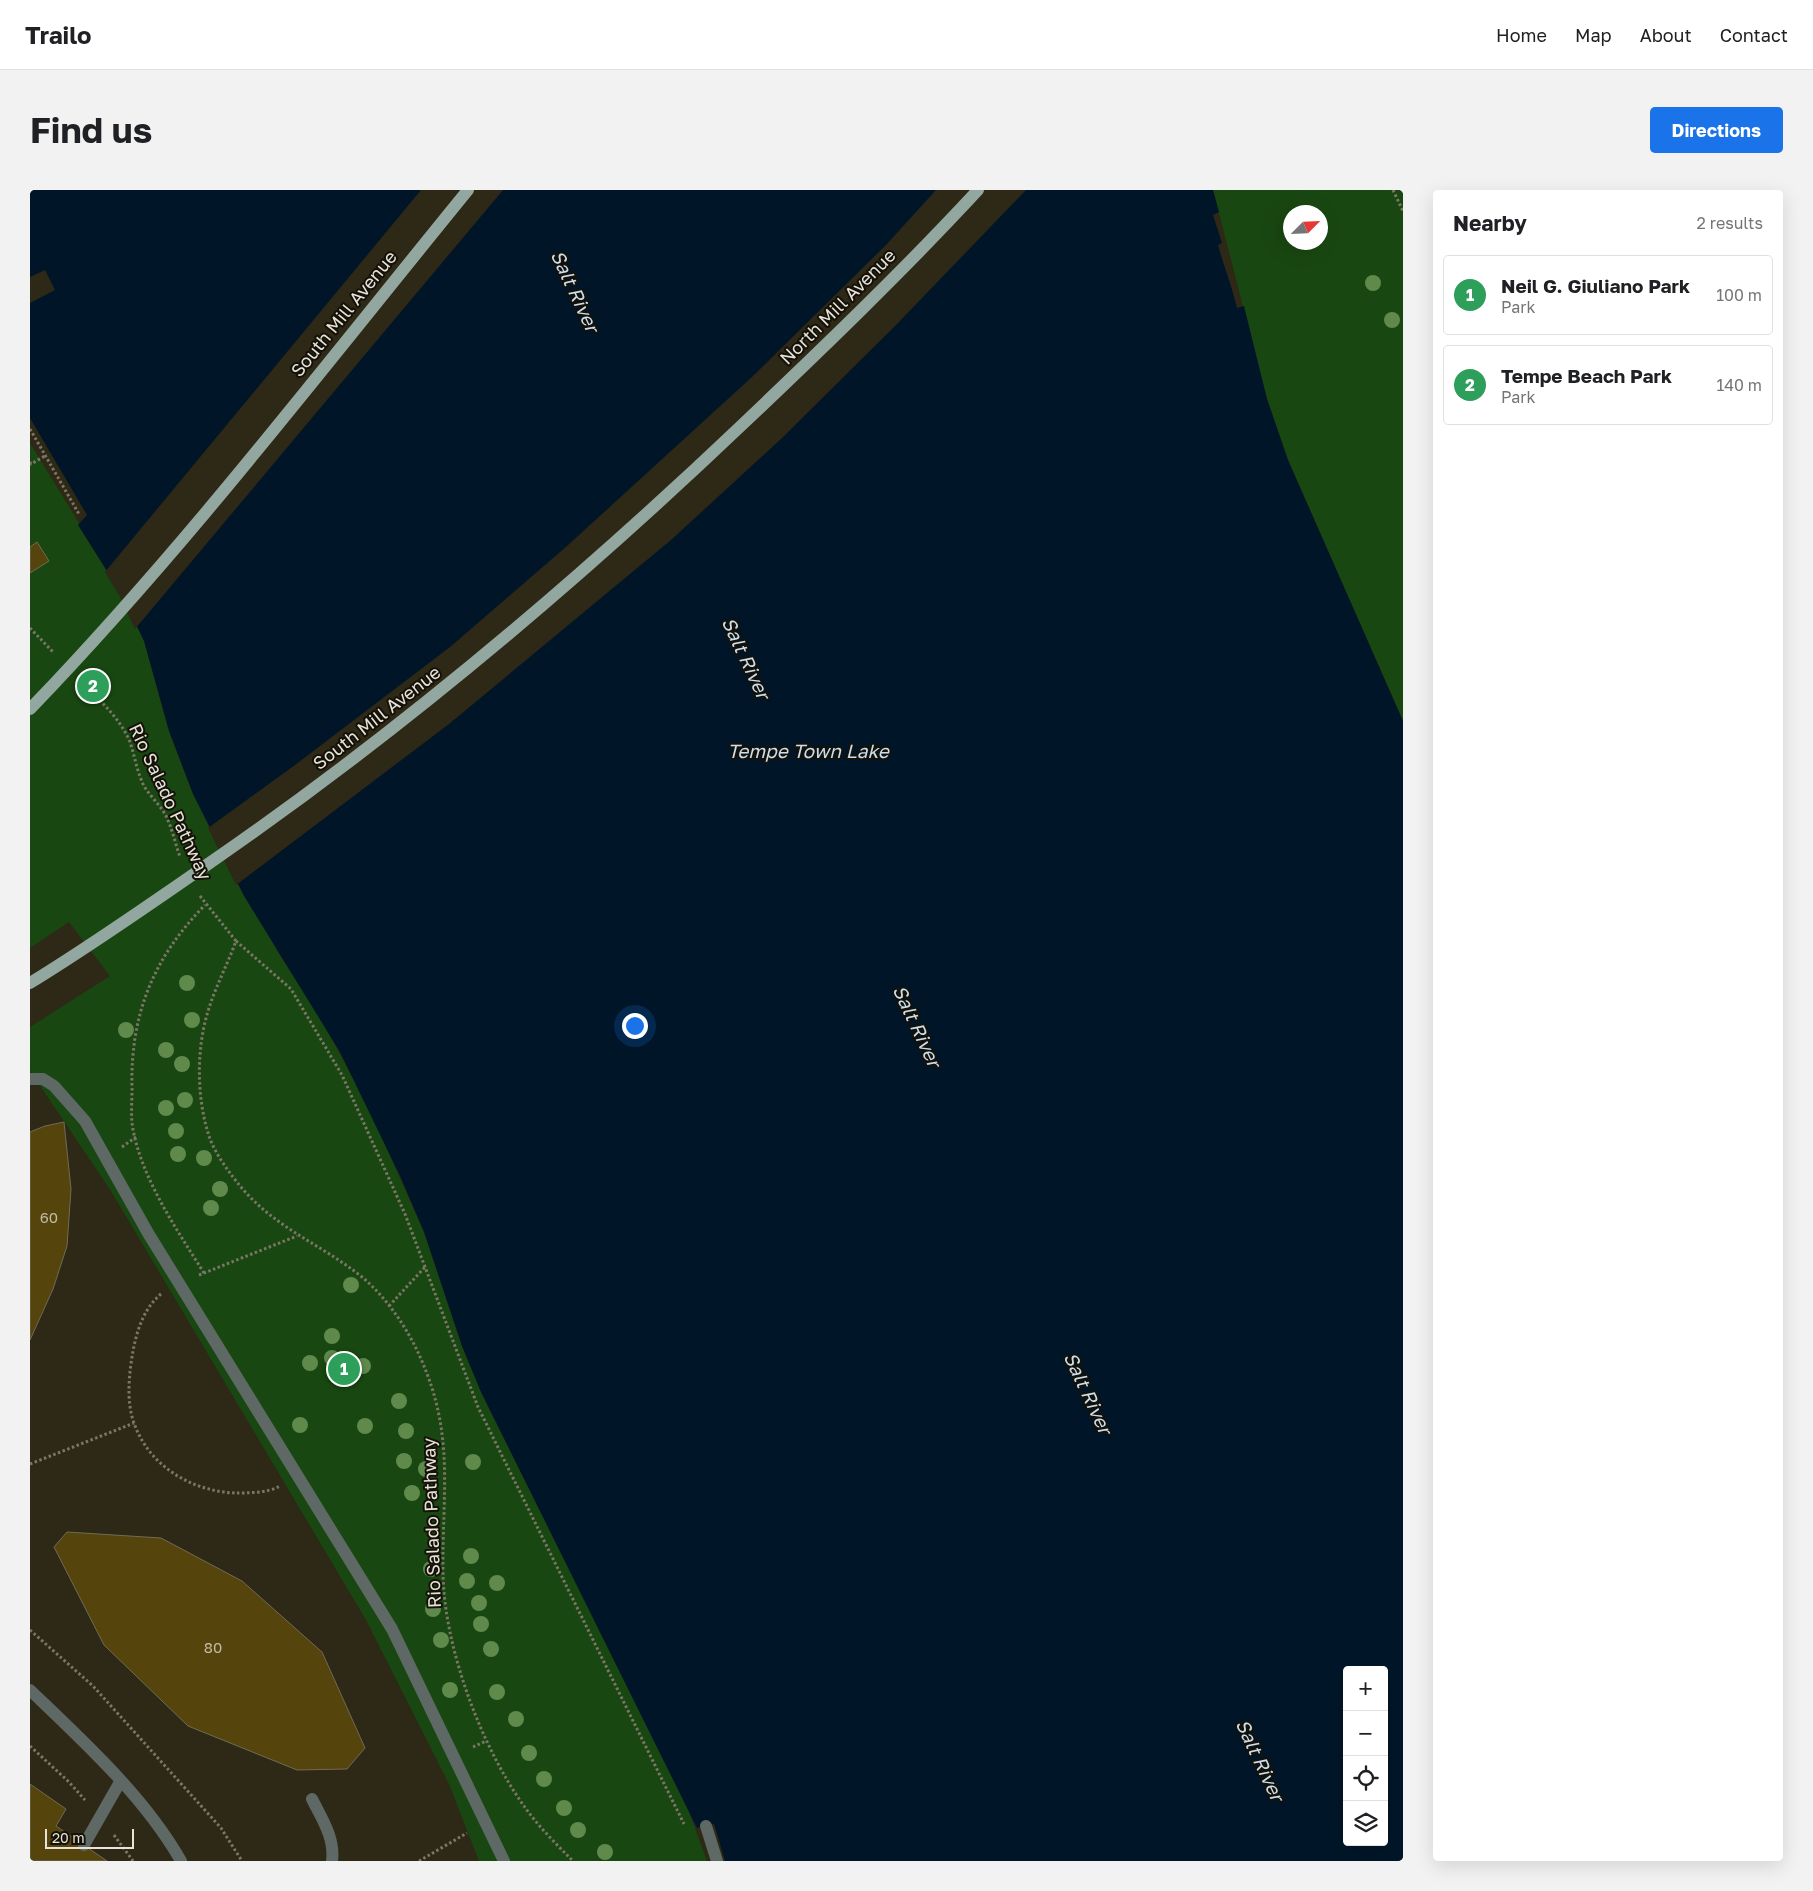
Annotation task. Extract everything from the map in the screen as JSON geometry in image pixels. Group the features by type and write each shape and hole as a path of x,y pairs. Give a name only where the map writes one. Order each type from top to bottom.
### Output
{"main road":[{"name":"South Mill Avenue","path":"30,709 133,597 213,503 468,190"},
{"name":"North Mill Avenue","path":"720,446 864,309 978,190"},
{"name":"South Mill Avenue","path":"30,983 158,899 281,814 371,747 604,554 720,446"}],"lane":[{"path":"30,1079 43,1079 54,1086 85,1121 180,1283 392,1629 504,1861"},
{"path":"30,1690 95,1753 156,1823 180,1861"},
{"path":"84,1845 120,1782"},
{"path":"312,1800 330,1835 333,1850 332,1861"},
{"path":"706,1826 717,1861"}],"path":[{"path":"1393,190 1403,211"},
{"path":"30,429 79,514"},
{"path":"30,462 32,464 45,456"},
{"path":"30,628 60,660"},
{"name":"Rio Salado Pathway","path":"80,680 113,714 122,728 130,743 138,773 145,788 164,812 170,824 183,865"},
{"name":"Rio Salado Pathway","path":"195,888 205,905 236,942 209,1007 202,1039 200,1073 202,1106 210,1138 223,1164 246,1195 270,1217 363,1278 389,1306 420,1356 435,1393 442,1421 446,1464 443,1575 448,1617 470,1700 486,1741 514,1791 547,1835 574,1861"},
{"path":"204,1273 174,1224 142,1159 132,1124 131,1072 136,1023 150,981 174,939 205,905"},
{"path":"236,942 291,989 342,1076 404,1214 478,1407 686,1828"},
{"path":"222,1266 298,1236"},
{"path":"389,1306 425,1267"},
{"path":"180,1283 170,1287 151,1302 137,1331 131,1364 129,1396 134,1423 146,1444 165,1468 189,1483 214,1492 247,1493 276,1488 298,1476"},
{"path":"30,1464 134,1423"},
{"path":"30,1630 93,1686 220,1828 242,1861"},
{"path":"419,1861 485,1822"}],"green space":[{"path":"1213,190 1403,190 1403,721 1288,460 1267,399"},
{"path":"30,443 123,595 144,641 169,731 193,794 278,952 318,1014 365,1100 424,1232 462,1346 481,1392 688,1809 707,1861 479,1861 449,1784 366,1620 111,1191 30,1071 30,1027 110,976 69,922 30,948"}],"water":[{"name":"Tempe Town Lake","path":"30,190 1213,190 1219,212 1213,215 1222,243 1218,245 1237,308 1244,306 1267,399 1288,460 1403,721 1403,1861 725,1861 714,1824 697,1828 481,1392 462,1346 424,1232 401,1178 340,1052 244,896 193,794 169,731 144,641 122,595 78,525 87,515 30,418"}],"pier":[{"path":"421,190 503,190 135,629 120,597 105,572"},
{"path":"936,190 1026,190 896,325 782,438 671,540 449,724 236,885 208,828 295,765 450,647 567,546 752,377 886,245"},
{"path":"45,270 55,290 30,303 30,277"}],"building":[{"path":"37,542 49,561 30,573 30,547"},
{"path":"64,1122 71,1189 67,1246 53,1289 30,1340 30,1132 45,1126"},
{"path":"67,1532 161,1538 242,1581 322,1652 365,1748 347,1769 297,1770 188,1726 104,1645 54,1547"},
{"path":"30,1784 66,1809 56,1826 107,1861 30,1861"}],"place":[{"name":"Tempe Beach Park","path":"93,686"},
{"name":"Neil G. Giuliano Park","path":"344,1369"}],"water label":[{"name":"Salt River","path":"575,291"},
{"name":"Salt River","path":"746,658"},
{"name":"Salt River","path":"917,1026"},
{"name":"Salt River","path":"1088,1393"},
{"name":"Salt River","path":"1260,1760"}]}
